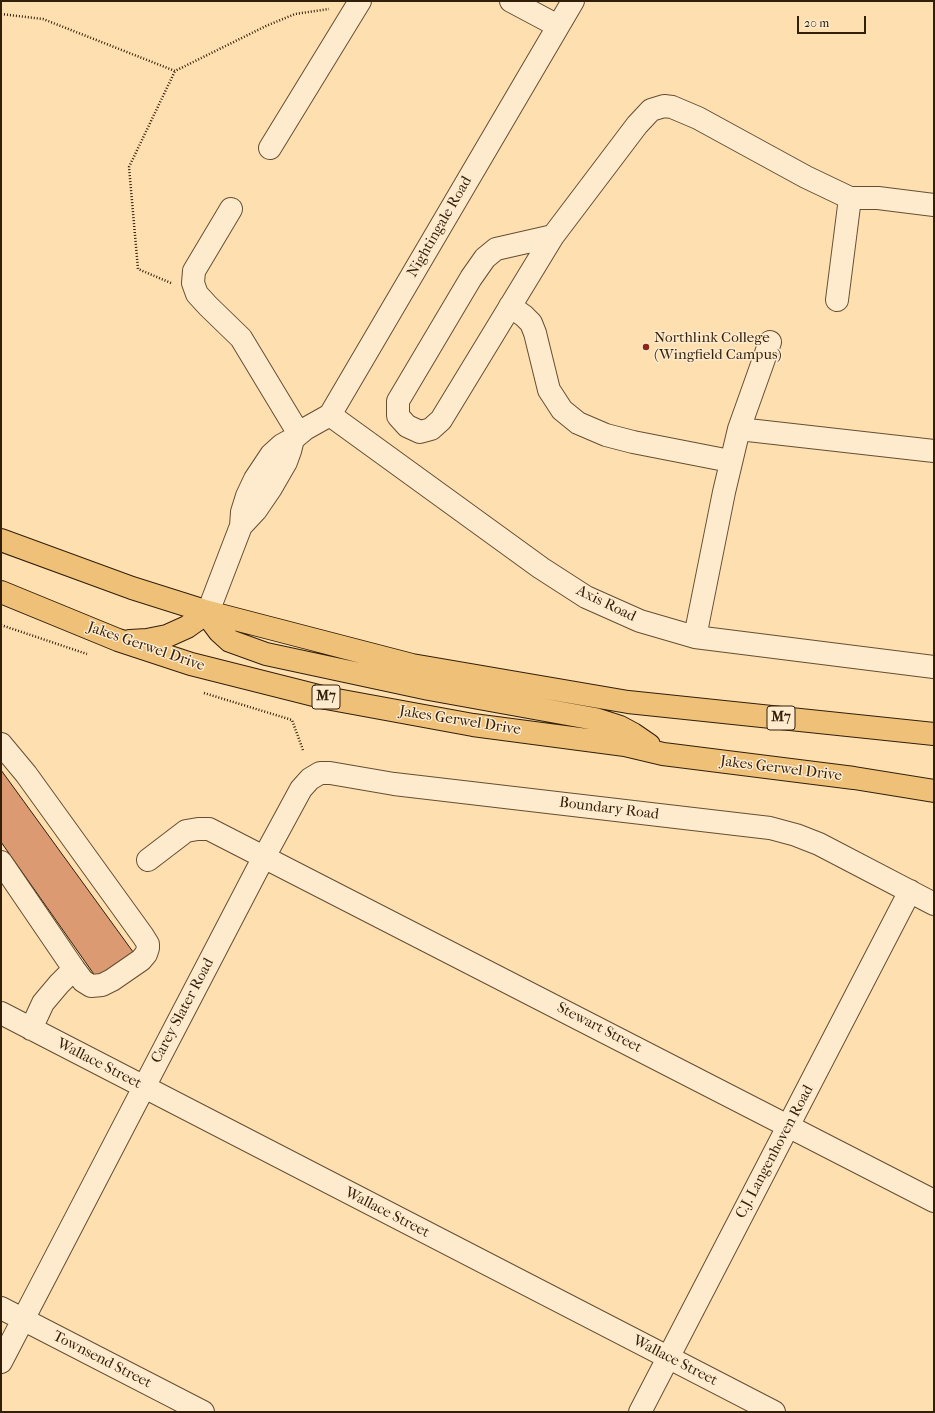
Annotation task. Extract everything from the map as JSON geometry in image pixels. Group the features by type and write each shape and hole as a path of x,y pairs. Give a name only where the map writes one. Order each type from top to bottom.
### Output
{"highway":[{"name":"M7","path":"1,540 132,588 208,612 412,665 621,700 934,734"},
{"name":"Jakes Gerwel Drive","path":"1,592 118,640 191,664 326,698 473,725 624,745 663,754 854,778 934,790"},
{"path":"118,640 147,640 166,636 187,627 208,612 219,631 230,641 266,654 436,691 595,719 634,734 663,754"}],"street":[{"path":"511,1 558,26"},
{"name":"Nightingale Road","path":"330,415 573,1"},
{"path":"270,148 359,2"},
{"path":"553,236 496,249 484,258 398,401 398,416 407,426 420,432 431,429 441,420 553,236 637,125 651,110 664,106 672,107 698,118 806,177 850,198 878,198 934,205"},
{"path":"837,300 850,198"},
{"path":"231,209 194,271 193,283 197,294 241,338 296,436"},
{"path":"510,306 531,323 535,333 549,390 562,410 578,424 606,435 633,442 730,461"},
{"path":"695,636 730,461 738,429 770,342"},
{"path":"208,612 241,526 242,512 247,496 255,480 271,455 282,445 304,429 330,415"},
{"name":"Axis Road","path":"330,415 541,568 586,597 640,621 695,636 934,667"},
{"path":"738,429 934,451"},
{"path":"1,744 40,792 148,944 146,954 141,960 102,985 91,986 83,981 1,862"},
{"name":"Boundary Road","path":"301,789 310,779 320,773 330,773 394,784 770,828 796,835 819,844 934,904"},
{"name":"Carey Slater Road","path":"1,1362 264,857 301,789"},
{"name":"Stewart Street","path":"148,860 186,832 198,829 210,829 934,1201"},
{"name":"C.J. Langenhoven Road","path":"640,1412 910,891"},
{"path":"31,1029 43,1004 59,984 74,969"},
{"name":"Wallace Street","path":"1,1013 774,1412"},
{"name":"Townsend Street","path":"1,1308 203,1412"}],"path":[{"path":"197,294 138,269 129,167 175,71 266,26 295,14 359,2"},
{"path":"1,14 43,19 175,71"}],"building":[{"path":"1,770 136,956 98,980 1,842"}],"place":[{"name":"Northlink College (Wingfield Campus)","path":"646,347"}]}
